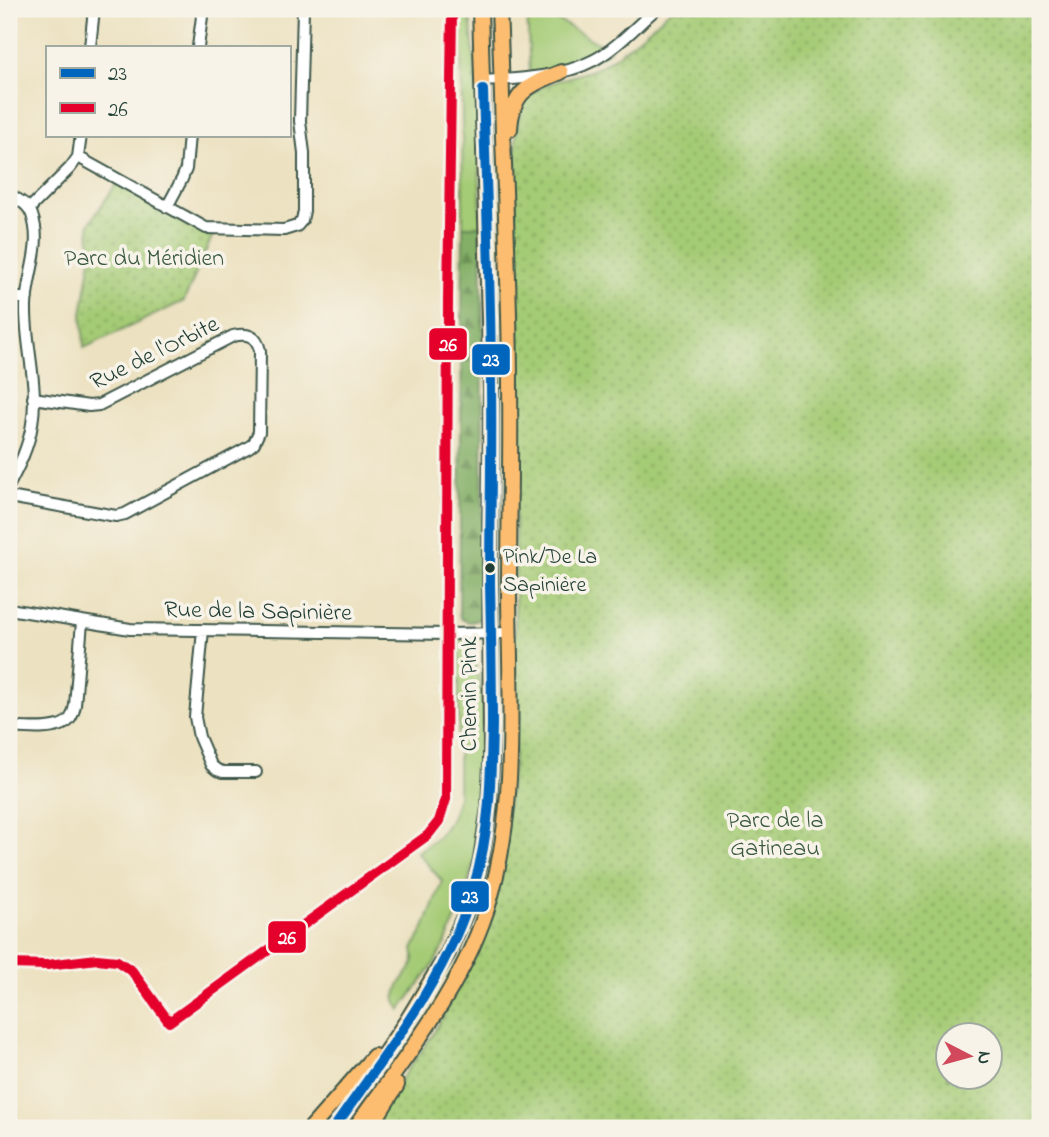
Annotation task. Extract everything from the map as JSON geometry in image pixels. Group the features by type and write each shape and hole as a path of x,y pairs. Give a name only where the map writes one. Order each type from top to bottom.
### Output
{"main road":[{"name":"Chemin Pink","path":"334,1128 449,953 465,914 481,859 491,788 491,390 480,9"},
{"name":"Chemin Pink","path":"355,1128 430,1024 479,933 499,864 509,790 509,291 499,9"},
{"path":"509,291 510,125 513,107 516,99 528,88 561,72"},
{"path":"311,1128 408,1019"},
{"path":"370,1128 430,1024"}],"street":[{"path":"90,46 94,9"},
{"path":"198,46 203,9"},
{"path":"78,157 197,225 215,230 284,230 298,226 304,211 304,153 300,121 303,9"},
{"path":"9,964 47,965 97,959 117,961 132,971 169,1021 428,835 435,828 443,811 446,799 452,9"},
{"path":"483,81 530,77 582,66 601,56 656,9"},
{"path":"30,208 78,157 81,136"},
{"path":"167,207 186,169 189,136"},
{"path":"9,194 30,208 37,243 26,308 33,423 26,449 9,485"},
{"path":"9,298 27,298"},
{"name":"Rue de l'Orbite","path":"9,497 116,516 125,514 249,447 259,432 259,344 248,334 233,336 99,405 33,398"},
{"name":"Rue de la Sapinière","path":"9,609 130,629 509,634"},
{"path":"9,727 52,728 68,722 75,705 82,622"},
{"path":"203,630 195,717 199,737 211,765 217,770 256,772"}],"green space":[{"path":"461,9 469,9 472,36 478,117 481,225 463,227"},
{"path":"527,9 538,9 610,50 592,62 530,77"},
{"name":"Parc de la Gatineau","path":"672,9 1040,9 1040,1128 366,1128 432,1036 478,950 494,909 515,749 516,143 519,115 523,105 537,90 599,67"},
{"name":"Parc du Méridien","path":"119,180 215,230 184,301 84,348 82,314 91,259 89,224"},
{"path":"481,225 482,611 480,619 470,622 460,618 459,611 463,227"},
{"path":"459,639 468,641 473,649 484,706 485,784 479,842 464,899 446,942 432,967 400,1010 395,1000 398,988 414,961 413,949 442,881 417,852 444,829 458,797"}],"transit line":[{"name":"26","path":"9,964 47,965 97,959 117,961 132,971 169,1022 428,835 439,821 446,799 452,9"},
{"name":"23","path":"334,1128 395,1042 449,951 474,886 486,826 492,725 491,412 483,90"}],"place":[{"name":"Pink/De La Sapinière","path":"490,568"}]}
